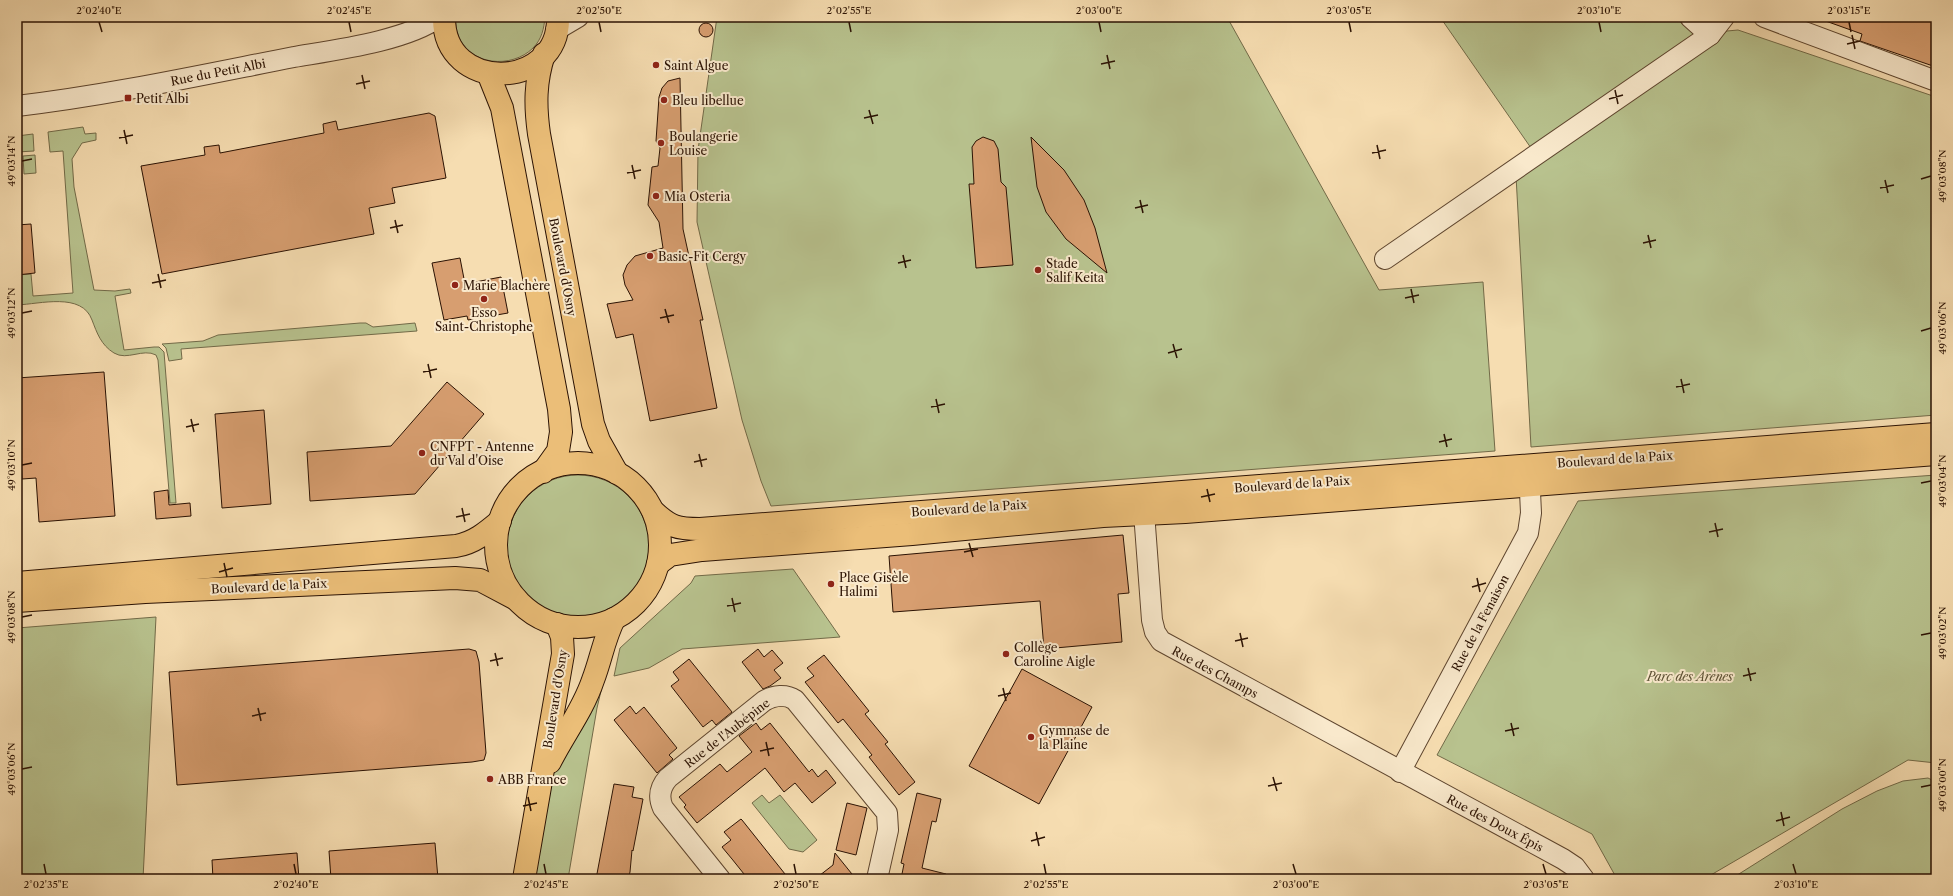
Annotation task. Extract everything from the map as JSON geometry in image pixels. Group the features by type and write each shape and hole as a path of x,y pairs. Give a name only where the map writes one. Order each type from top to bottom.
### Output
{"main road":[{"path":"444,17 445,30 455,52 466,63 488,73 506,74 519,72 531,66 544,54 554,39 557,24"},
{"name":"Boulevard d'Osny","path":"544,54 538,71 536,93 539,134 593,424 598,441 617,473"},
{"path":"488,73 502,108 559,409 561,432 558,451 543,472"},
{"name":"Boulevard de la Paix","path":"653,511 663,521 674,527 682,529 700,529 1143,505 1529,476 1936,434"},
{"name":"Boulevard de la Paix","path":"1529,476 1577,481 1936,454"},
{"path":"586,464 617,473 636,487 653,511 660,534 658,564 646,592 631,607 614,619 586,627 557,624 535,615 517,599 505,581 498,560 497,543 500,521 506,506 526,482 543,472 564,465 586,464"},
{"name":"Boulevard de la Paix","path":"658,564 670,555 702,550 912,534 1103,516 1143,505"},
{"name":"Boulevard de la Paix","path":"17,583 456,546 469,543 500,521"},
{"name":"Boulevard de la Paix","path":"17,601 145,592 455,578 480,580 517,599"},
{"name":"Boulevard d'Osny","path":"542,775 585,699 614,619"},
{"name":"Boulevard d'Osny","path":"524,879 563,654 562,637 557,624"}],"street":[{"name":"Rue du Petit Albi","path":"371,42 425,25 439,17"},
{"path":"557,24 578,17"},
{"path":"1690,17 1710,35"},
{"path":"1385,259 1710,35 1724,17"},
{"path":"1764,17 1936,81"},
{"name":"Rue du Petit Albi","path":"17,106 95,95 371,42 433,37 450,43"},
{"name":"Rue de la Fenaison","path":"1400,772 1528,533 1531,513 1529,476"},
{"name":"Rue des Champs","path":"1143,505 1152,620 1155,632 1161,641 1400,772"},
{"name":"Rue de l'Aubépine","path":"720,879 663,808 660,798 660,790 668,778 764,701 774,697 784,696 795,700 887,813 888,830 877,879"},
{"name":"Rue des Doux Épis","path":"1400,772 1570,863 1584,879"}],"green space":[{"path":"455,17 545,17 539,41 533,48 524,55 514,59 492,61 471,53 464,45 456,29"},
{"name":"Stade Salif Keita","path":"717,17 1227,17 1379,290 1483,282 1495,451 771,506 761,481 742,420 697,222 698,150"},
{"path":"1440,17 1682,17 1702,34 1531,148"},
{"path":"1738,30 1936,97 1936,415 1531,447 1516,176 1727,31"},
{"path":"83,127 85,134 96,133 96,140 82,143 72,159 74,187 94,290 115,291 130,289 131,293 115,296 124,350 159,347 164,352 176,503 170,503 158,360 156,355 146,353 124,356 114,353 103,342 87,311 79,306 59,302 17,305 17,275 31,274 33,296 73,293 63,151 50,152 48,132"},
{"path":"33,134 34,151 17,152 17,136"},
{"path":"35,155 36,173 24,174 23,156"},
{"path":"366,323 373,327 415,323 417,331 181,349 182,359 169,361 166,348 162,344 203,341 218,335"},
{"path":"578,475 605,481 623,491 633,501 643,519 649,546 643,573 633,591 623,601 605,611 578,617 551,611 533,601 523,591 513,573 507,546 513,519 523,501 533,491 551,481"},
{"name":"Parc des Arènes","path":"1936,475 1936,763 1908,760 1704,879 1617,879 1592,834 1437,755 1578,501"},
{"path":"793,569 840,637 682,649 649,668 614,676 620,648 691,583 695,576"},
{"path":"156,617 143,879 17,879 17,628"},
{"path":"605,674 597,708 568,879 533,879 555,766"},
{"path":"1928,778 1936,782 1936,879 1731,879 1842,809 1877,791 1903,781"},
{"path":"762,795 769,803 780,795 817,840 803,852 789,849 752,803"}],"building":[{"path":"1820,17 1936,17 1936,67 1860,41 1862,34 1820,19"},
{"path":"706,23 711,25 713,30 711,35 706,37 701,35 699,30 701,25"},
{"path":"680,78 683,229 703,320 700,320 717,408 650,421 633,334 616,338 607,304 633,300 625,285 623,275 627,265 635,256 663,248 659,222 648,205 652,167 658,166 660,148 656,141 659,97 662,88 668,81"},
{"path":"429,113 435,116 446,178 392,188 395,203 369,208 374,234 162,274 141,166 205,155 204,147 219,145 220,153 324,133 323,124 336,121 338,130"},
{"path":"983,137 994,141 998,149 1001,182 1006,187 1013,265 976,268 969,184 974,184 972,147 976,141"},
{"path":"1031,137 1064,170 1084,200 1095,228 1107,273 1066,239 1046,212 1037,187"},
{"path":"31,224 35,273 17,275 17,225"},
{"path":"460,258 465,284 501,277 508,313 468,320 467,316 444,320 432,263"},
{"path":"104,372 115,516 39,522 36,478 22,479 17,378"},
{"path":"447,382 484,414 415,494 310,501 307,452 391,446"},
{"path":"264,410 271,504 222,508 215,414"},
{"path":"168,490 169,505 190,503 191,516 156,519 154,492"},
{"path":"1123,535 1129,593 1118,594 1122,642 1044,649 1040,601 893,612 889,556"},
{"path":"469,649 476,651 479,662 486,753 484,760 177,785 169,672"},
{"path":"758,649 764,657 772,650 783,663 774,670 781,678 763,689 742,662"},
{"path":"824,655 869,711 865,714 888,742 885,744 915,782 899,795 869,757 872,755 843,719 838,723 805,682 814,676 807,668"},
{"path":"689,659 732,712 716,725 712,720 703,727 671,686 679,680 673,672"},
{"name":"Gymnase de la Plaine","path":"1022,669 1092,707 1039,804 969,766"},
{"path":"630,706 636,714 644,707 677,748 669,755 673,759 657,773 614,720"},
{"path":"756,723 761,730 770,723 809,772 812,769 818,777 826,770 836,783 812,803 795,783 784,792 765,768 697,823 684,807 686,805 679,797 720,764 727,772 752,752 739,736"},
{"path":"614,784 634,787 632,797 643,799 633,851 632,850 630,872 628,879 596,879"},
{"path":"917,793 941,799 936,822 932,821 922,868 946,874 946,879 901,879 904,864 901,863"},
{"path":"847,803 867,808 856,855 836,850"},
{"path":"741,819 789,879 748,879 722,847 731,840 724,832"},
{"path":"435,843 438,879 331,879 329,851"},
{"path":"297,853 299,879 213,879 212,860"},
{"path":"835,853 856,879 815,879 833,865"}],"place":[{"name":"Saint Algue","path":"656,65"},
{"name":"Petit Albi","path":"128,98"},
{"name":"Bleu libellue","path":"664,100"},
{"name":"Boulangerie Louise","path":"661,143"},
{"name":"Mia Osteria","path":"656,196"},
{"name":"Basic-Fit Cergy","path":"650,256"},
{"name":"Stade Salif Keita","path":"1038,270"},
{"name":"Marie Blachère","path":"455,285"},
{"name":"Esso Saint-Christophe","path":"484,299"},
{"name":"CNFPT - Antenne du Val d'Oise","path":"422,453"},
{"name":"Place Gisèle Halimi","path":"831,584"},
{"name":"Collège Caroline Aigle","path":"1006,654"},
{"name":"Gymnase de la Plaine","path":"1031,737"},
{"name":"ABB France","path":"490,779"}]}
